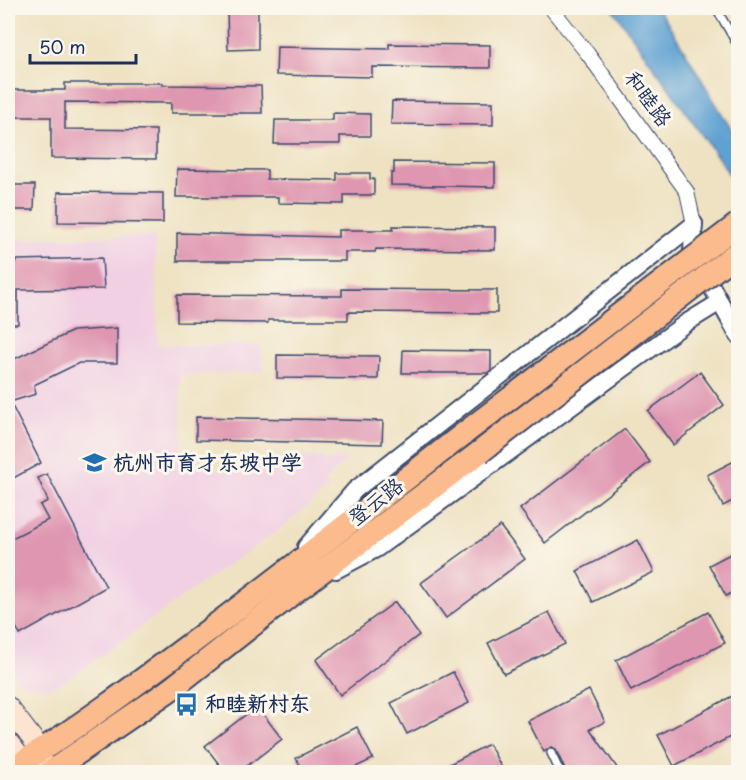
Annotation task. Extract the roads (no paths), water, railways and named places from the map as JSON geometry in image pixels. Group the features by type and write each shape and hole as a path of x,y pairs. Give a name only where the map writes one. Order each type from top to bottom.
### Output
{"main road":[{"name":"登云路","path":"50,772 171,689 288,584 465,432 738,224"},
{"name":"登云路","path":"30,766 147,676 288,584 480,452 738,252"},
{"path":"8,707 30,766"},
{"path":"8,742 30,766"}],"street":[{"name":"和睦路","path":"551,8 588,54 687,192 694,224"},
{"path":"694,224 693,251 738,335"},
{"path":"288,584 355,490 694,224"},
{"path":"288,584 376,549 687,323 720,302"}],"lane":[{"path":"716,8 738,46"},
{"path":"551,753 560,772"}],"water":[{"path":"612,8 657,8 671,28 738,141 738,190 724,166"}],"place":[{"name":"杭州市育才东坡中学","path":"95,463"},
{"name":"和睦新村东","path":"187,704"}]}
